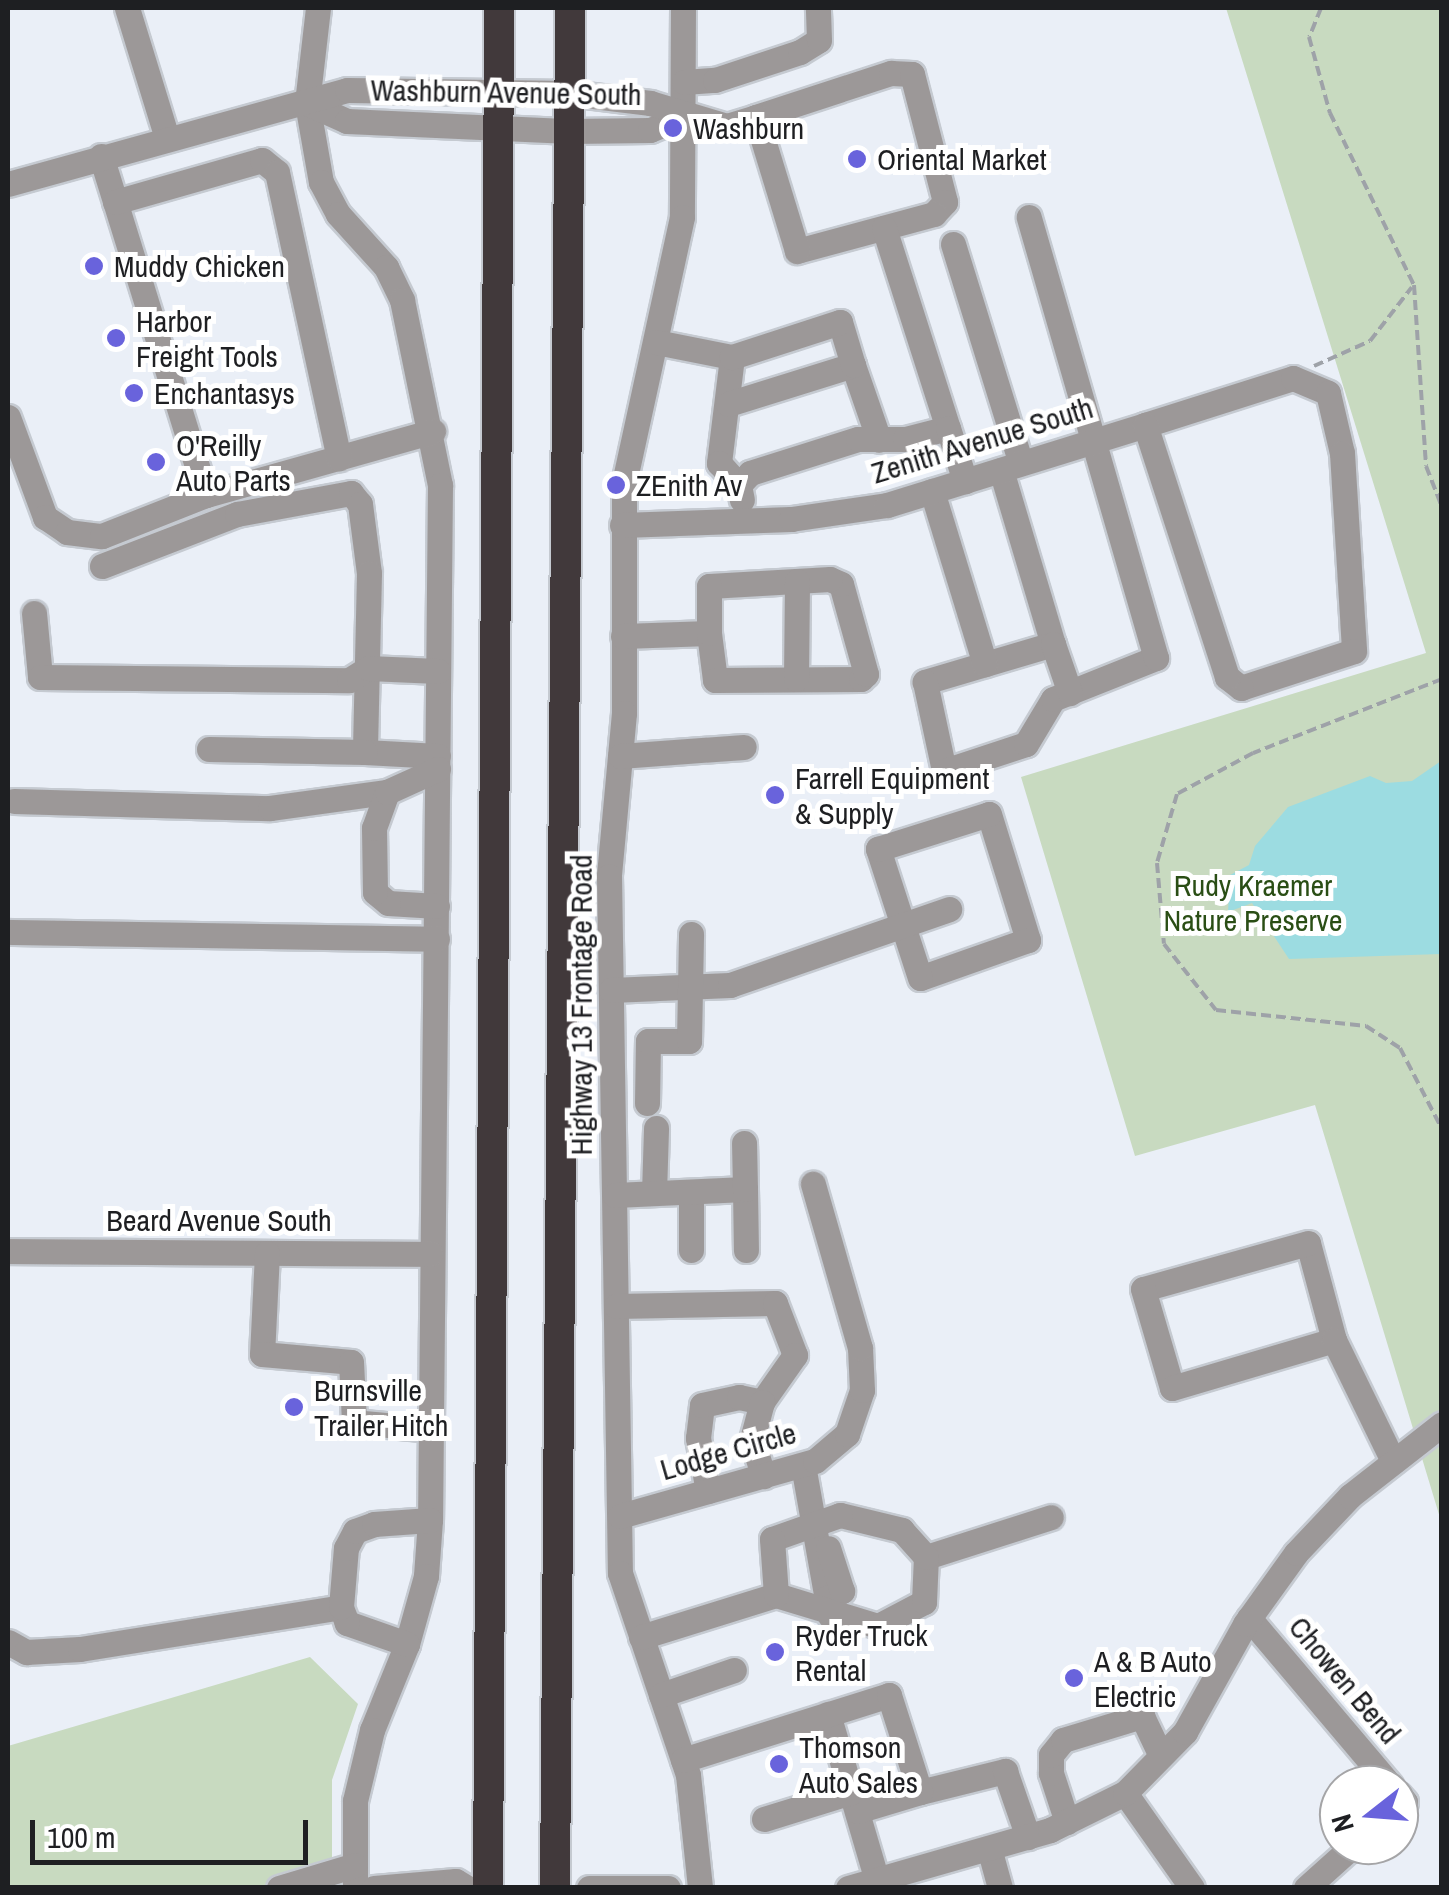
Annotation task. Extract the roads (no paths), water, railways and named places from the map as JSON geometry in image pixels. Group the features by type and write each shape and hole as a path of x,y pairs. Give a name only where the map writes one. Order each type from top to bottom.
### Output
{"highway":[{"path":"488,1888 499,8"},
{"path":"556,1888 570,8"}],"street":[{"path":"127,8 167,138"},
{"path":"279,1888 355,1876 355,1802 408,1644 426,1576 430,1520 440,484 433,431 402,300 386,267 338,214 321,182 307,103 318,8"},
{"name":"Highway 13 Frontage Road","path":"683,8 682,217 630,449 622,524 620,756 609,876 620,1573 683,1760 700,1888"},
{"path":"684,82 714,80 800,52 819,40 818,8"},
{"path":"683,117 727,126 891,73 912,74 946,202 934,214 798,251 756,117"},
{"name":"Washburn Avenue South","path":"8,184 347,90 498,89 569,93 650,103 683,117"},
{"name":"Washburn Avenue South","path":"307,103 346,121 570,131 650,130 683,117"},
{"path":"101,156 206,495"},
{"path":"115,202 262,160 278,172 339,458"},
{"path":"1029,217 1156,658 1053,700 1026,744 944,771 925,682 1053,644"},
{"path":"884,228 965,481"},
{"path":"953,244 1053,644 1070,693"},
{"path":"656,342 732,357 840,322 879,440"},
{"path":"732,357 719,464 740,485 745,520"},
{"path":"728,404 853,365"},
{"name":"Zenith Avenue South","path":"622,524 745,520 888,506 1145,424 1293,378 1328,394 1342,453 1354,652 1241,688 1227,677 1145,424"},
{"path":"8,417 45,517 67,532 102,536 206,495 433,431"},
{"path":"740,485 750,472 858,440 948,428"},
{"path":"932,492 985,664"},
{"path":"102,566 237,514 351,493 360,504 369,573 364,752"},
{"path":"796,680 797,581"},
{"path":"797,581 841,584 866,674 796,680 715,680 709,633 710,586 797,581"},
{"path":"34,613 40,677 349,680 368,668 438,671"},
{"path":"623,636 709,633"},
{"path":"620,756 744,747"},
{"path":"208,749 364,752 438,762"},
{"path":"14,801 270,808 387,792 438,762"},
{"path":"387,792 374,828 375,892 388,903 437,906"},
{"path":"989,814 1028,940 920,978 903,925 878,849 989,814"},
{"path":"611,990 730,986 949,909"},
{"path":"8,932 436,939"},
{"path":"654,1193 648,1040 689,1041 691,934"},
{"path":"744,1143 746,1250"},
{"name":"Lodge Circle","path":"620,1516 803,1465 846,1434 862,1390 860,1348 814,1184"},
{"path":"614,1194 745,1190"},
{"path":"690,1192 691,1250"},
{"path":"1334,1340 1172,1388 1143,1289 1308,1243 1334,1340 1393,1461"},
{"name":"Beard Avenue South","path":"8,1251 430,1254"},
{"path":"267,1253 262,1354 351,1362 354,1422 431,1429"},
{"path":"616,1306 775,1303 795,1355 762,1402 752,1439 763,1476"},
{"path":"708,1492 698,1438 702,1404 738,1397 762,1402"},
{"path":"848,1888 1028,1836 1126,1792 1185,1732 1249,1618 1296,1552 1393,1461 1442,1424"},
{"path":"803,1465 811,1532 828,1607"},
{"path":"641,1637 776,1594 828,1607 878,1626 924,1602 926,1557 902,1530 840,1515 811,1532 772,1538 776,1594"},
{"path":"926,1557 1051,1517"},
{"path":"408,1644 347,1623 341,1607 346,1548 355,1531 430,1520"},
{"path":"8,1642 26,1652 80,1649 341,1607"},
{"name":"Chowen Bend","path":"1249,1618 1373,1765"},
{"path":"661,1695 734,1670"},
{"path":"683,1760 889,1695 920,1792"},
{"path":"828,1714 877,1881"},
{"path":"1066,1822 1051,1774 1051,1756 1063,1740 1142,1716 1161,1756"},
{"path":"764,1819 920,1792 1004,1771 1028,1836"},
{"path":"1126,1792 1192,1888"},
{"path":"990,1848 1000,1888"},
{"path":"1306,1888 1332,1865"},
{"path":"374,1888 386,1882 456,1881 466,1888"},
{"path":"589,1888 668,1888"}],"water":[{"path":"1441,761 1441,954 1289,959 1252,903 1228,912 1230,875 1249,865 1255,846 1288,807 1370,776 1386,783 1412,781"}],"place":[{"name":"Washburn","path":"673,128"},
{"name":"Oriental Market","path":"857,159"},
{"name":"Muddy Chicken","path":"94,266"},
{"name":"Harbor Freight Tools","path":"116,338"},
{"name":"Enchantasys","path":"134,393"},
{"name":"O'Reilly Auto Parts","path":"156,462"},
{"name":"ZEnith Av","path":"616,485"},
{"name":"Farrell Equipment & Supply","path":"775,795"},
{"name":"Burnsville Trailer Hitch","path":"294,1407"},
{"name":"Ryder Truck Rental","path":"775,1652"},
{"name":"A & B Auto Electric","path":"1074,1678"},
{"name":"Thomson Auto Sales","path":"779,1764"}],"park label":[{"name":"Rudy Kraemer Nature Preserve","path":"1253,902"}]}
